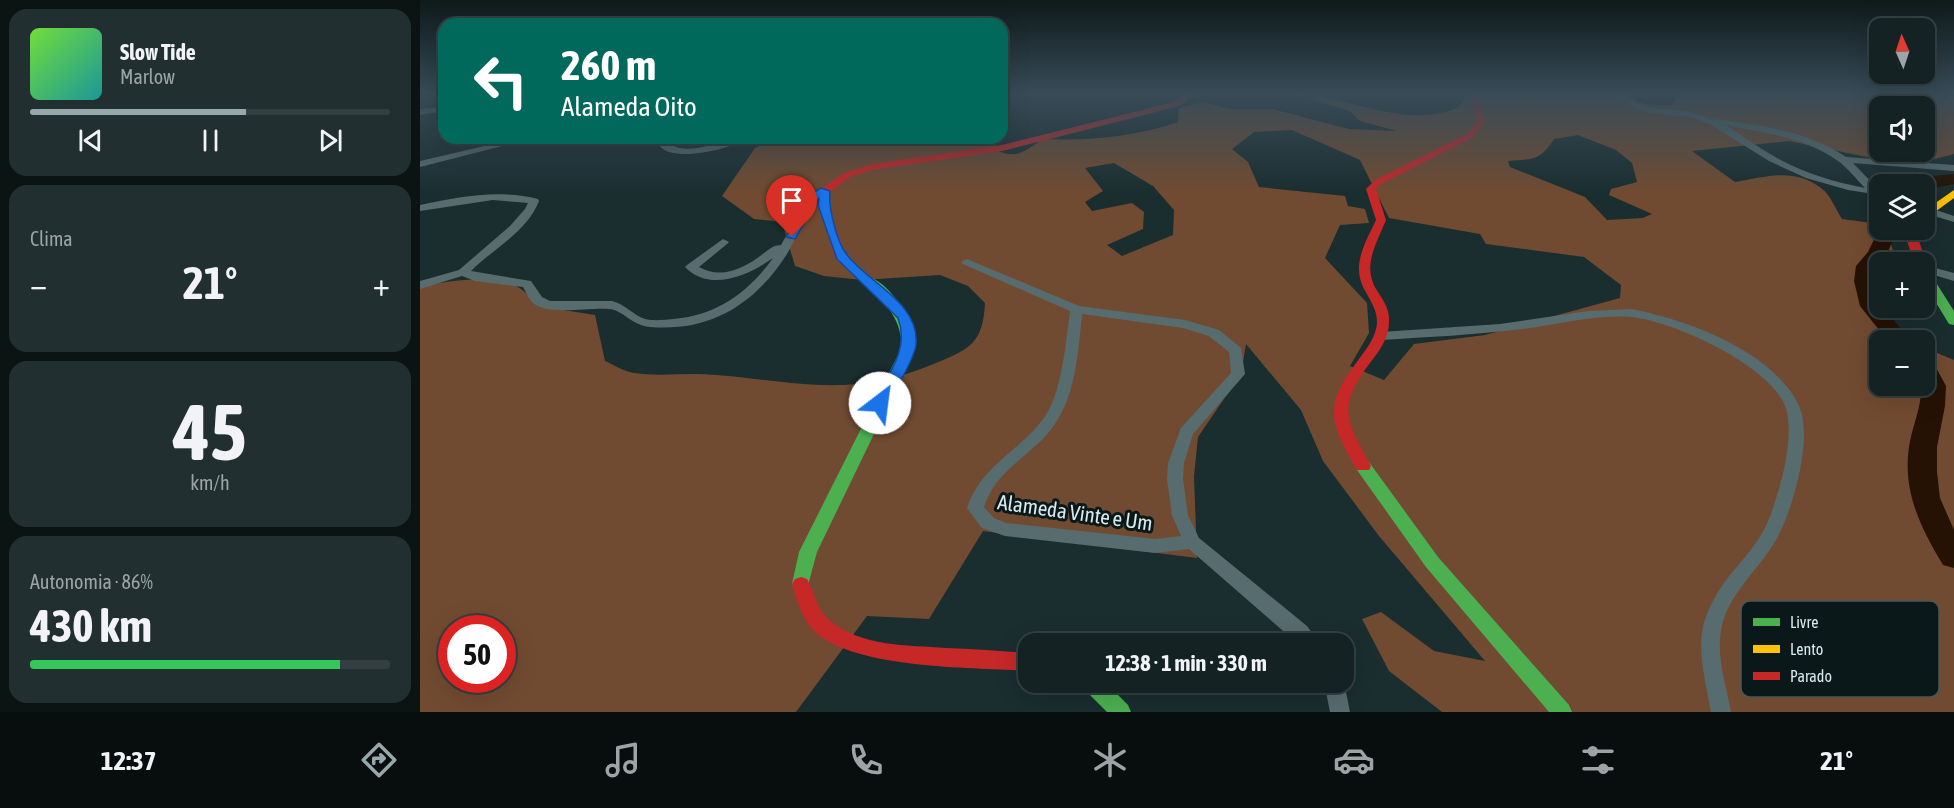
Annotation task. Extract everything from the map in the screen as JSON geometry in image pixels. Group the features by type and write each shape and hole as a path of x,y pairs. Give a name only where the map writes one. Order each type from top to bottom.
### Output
{"main road":[{"path":"1018,661 879,652 843,640 823,626 804,602 801,581 807,552 909,347 909,331 904,317 888,299 841,257 823,205 825,191 847,175 872,167 1002,148 1085,127"},
{"path":"1476,127 1470,136 1378,182 1371,189 1381,220 1365,255 1364,276 1384,310 1381,336 1342,391 1337,408 1342,431 1359,461 1411,536 1562,712"},
{"path":"1935,206 1954,193"},
{"path":"1935,289 1954,321"},
{"path":"1101,693 1121,712"}],"street":[{"path":"1720,127 1800,174 1834,185 1869,191"},
{"path":"1748,127 1813,140 1844,160 1858,178 1869,186"},
{"path":"420,164 504,144"},
{"path":"664,144 666,147 692,151 719,144"},
{"path":"1844,160 1954,168"},
{"path":"463,272 475,277 527,284 537,300 548,305 612,305 622,308 634,319 645,323 666,324 710,315 753,290 792,237 813,197 825,191"},
{"path":"420,208 501,198 524,198 534,201 526,218 486,249 463,272 420,285"},
{"path":"1935,214 1954,219"},
{"path":"723,242 691,267 710,275 730,277 761,262 792,237"},
{"path":"967,262 1076,309 1185,324 1214,333 1236,351 1238,374 1186,432 1176,464 1175,479 1180,515 1192,542 1301,633"},
{"path":"1935,273 1954,277"},
{"name":"Alameda Vinte e Um","path":"1076,309 1068,358 1052,417 1036,438 987,480 977,497 975,508 988,523 1005,529 1155,546 1192,542"},
{"path":"1381,336 1500,328 1589,315 1632,313 1696,331 1764,370 1779,385 1793,406 1795,423 1791,472 1772,532 1718,607 1709,637 1721,712"},
{"path":"1338,693 1343,710"}],"shaded area":[{"path":"1160,127 1397,131 1383,127 1869,127 1869,157 1789,141 1692,151 1735,182 1779,175 1811,182 1827,194 1842,219 1869,223 1869,240 1889,240 1894,252 1869,252 1869,318 1885,318 1898,330 1869,330 1869,396 1935,396 1935,352 1954,360 1954,712 1442,712 1389,671 1362,619 1381,612 1434,651 1485,661 1379,536 1323,461 1301,410 1246,344 1241,374 1198,437 1194,476 1197,558 983,531 929,619 867,616 796,712 420,712 420,287 489,279 522,289 538,306 595,315 605,361 631,372 654,375 706,374 826,385 878,381 936,363 966,348 978,336 985,303 968,286 940,275 862,280 824,276 795,266 782,222 754,219 722,196 755,148 764,144 996,144 994,149 1015,154 1021,153 1043,139 1111,137","holes":["1292,130 1360,160 1389,218 1480,234 1486,244 1584,257 1621,285 1620,298 1485,335 1414,344 1384,380 1350,366 1369,333 1367,303 1325,258 1340,225 1369,223 1365,209 1348,206 1345,196 1259,187 1248,162 1232,149 1254,132","1578,135 1616,150 1632,163 1637,182 1611,189 1609,195 1652,214 1643,218 1607,220 1585,197 1510,167 1508,161 1535,157 1540,155 1554,139","1114,163 1153,186 1174,210 1173,235 1122,256 1107,245 1143,229 1144,212 1132,203 1092,211 1085,202 1103,191 1085,168"]},
{"path":"1935,127 1954,127 1954,154 1935,159"}],"waterway":[{"path":"1935,181 1954,179"},
{"path":"1883,240 1877,254 1866,266 1865,281 1871,306 1891,330"},
{"path":"1934,396 1923,447 1924,492 1933,521 1954,556"}],"traffic: fast":[{"path":"801,584 808,552 909,347 906,326 902,318 891,302 869,281"},
{"path":"1935,290 1954,321"},
{"path":"1363,466 1432,562 1562,712"},
{"path":"1102,693 1121,712"}],"traffic: slow":[{"path":"1935,208 1954,193"}],"traffic: jam":[{"path":"869,281 841,257 823,205 825,191 847,175 872,167 1002,148 1085,127"},
{"path":"1363,466 1346,434 1340,411 1341,400 1346,388 1375,346 1380,337 1383,322 1381,307 1367,282 1364,268 1368,249 1381,220 1371,189 1378,182 1470,136 1476,127"},
{"path":"1913,240 1917,252"},
{"path":"801,584 808,606 820,624 836,636 855,644 899,653 1018,661"}],"route":[{"path":"792,237 813,197 825,191 822,199 823,205 841,257 888,299 904,317 909,331 909,347 880,403"}]}
